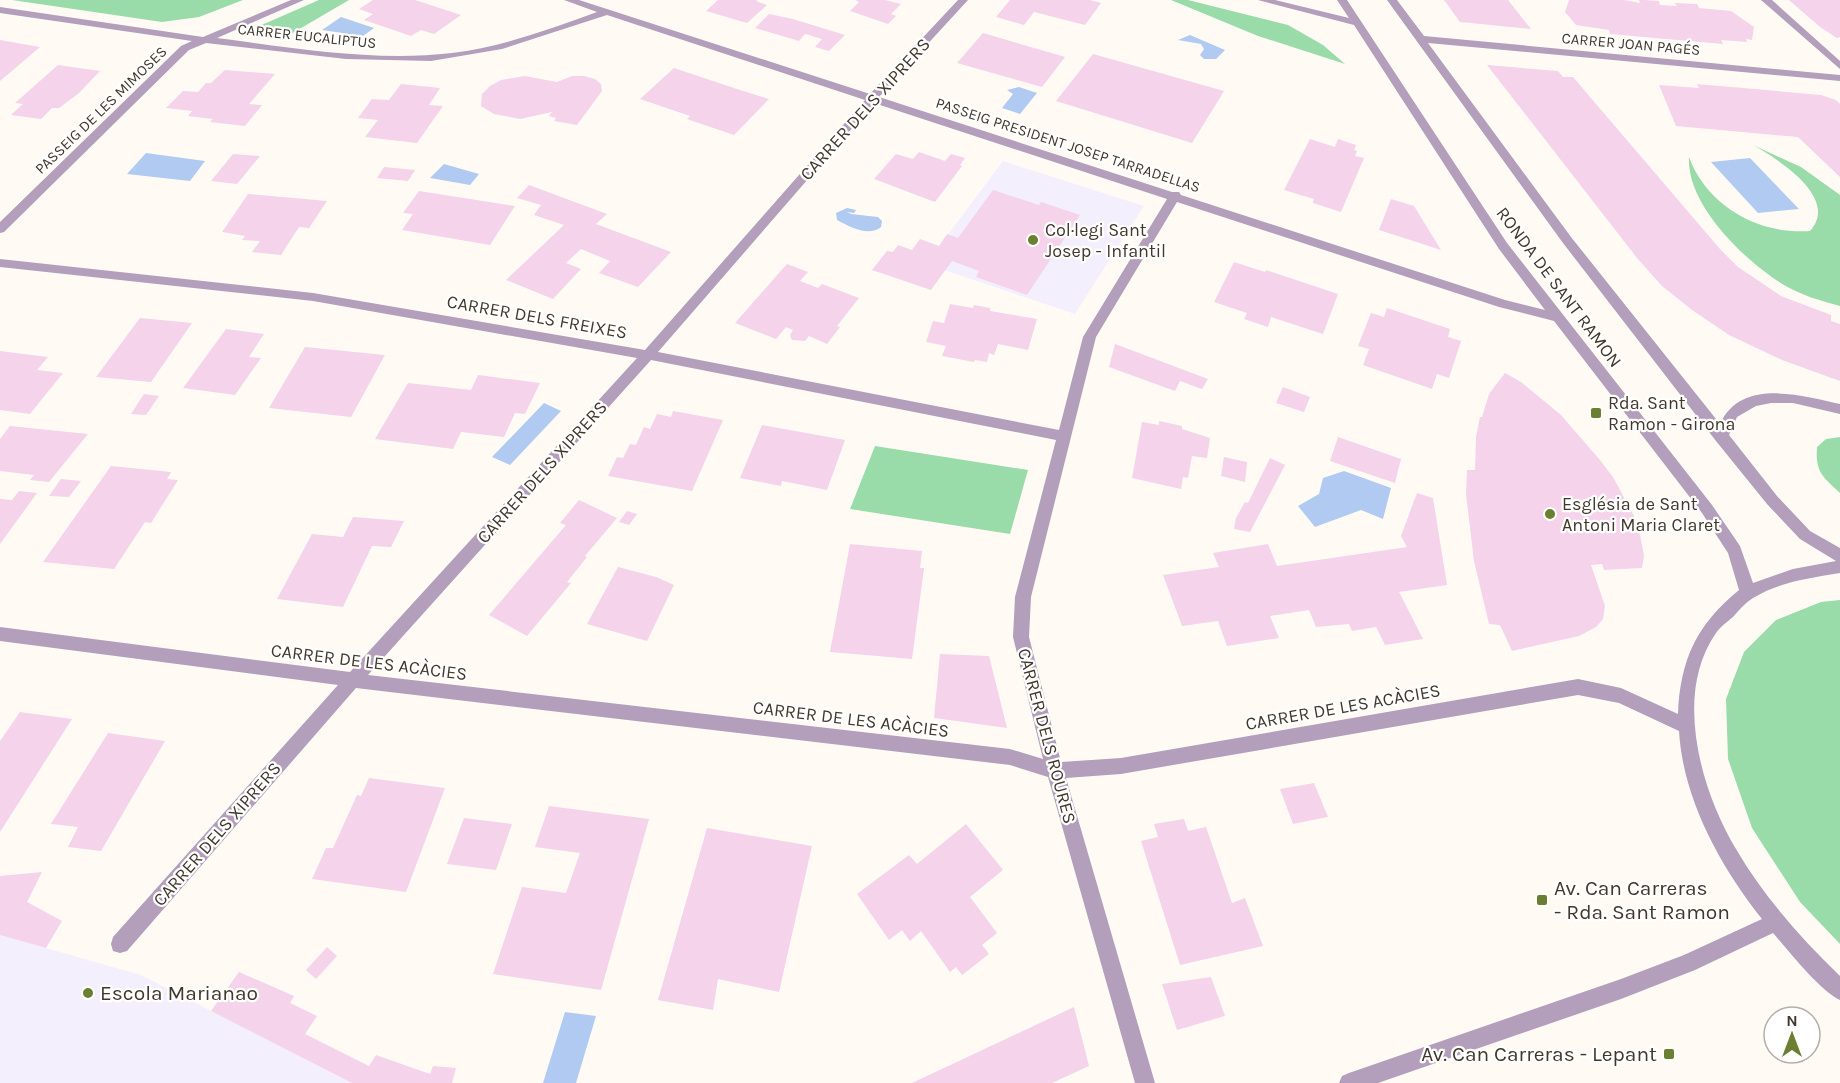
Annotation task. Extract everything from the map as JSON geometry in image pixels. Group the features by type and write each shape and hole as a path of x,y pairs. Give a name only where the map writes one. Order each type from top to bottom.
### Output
{"street":[{"name":"PASSEIG DE LES MIMOSES","path":"0,229 185,48 300,0"},
{"name":"PASSEIG PRESIDENT JOSEP TARRADELLAS","path":"569,0 1175,195 1503,304 1557,317"},
{"name":"CARRER DELS XIPRERS","path":"120,944 353,680 648,354 873,97 963,0"},
{"path":"1263,0 1356,23"},
{"name":"RONDA DE SANT RAMON","path":"1342,0 1503,246 1707,509 1735,550 1748,593"},
{"name":"RONDA DE SANT RAMON","path":"1392,0 1567,240 1721,437 1772,500 1805,535 1840,556"},
{"path":"1766,0 1840,66"},
{"name":"CARRER EUCALIPTUS","path":"0,10 205,40 342,57 432,58 508,45 607,12"},
{"name":"CARRER JOAN PAGÉS","path":"1420,39 1840,78"},
{"name":"CARRER DELS ROURES","path":"1145,1083 1041,722 1021,637 1021,618 1023,597 1090,337 1175,195"},
{"name":"CARRER DELS FREIXES","path":"0,263 313,297 648,354 1063,436"},
{"path":"1721,437 1732,413 1753,402 1771,398 1793,398 1840,409"},
{"path":"1840,567 1797,573 1748,593 1712,627 1696,656 1687,692 1687,726 1693,765 1704,803 1746,880 1776,922 1840,990"},
{"name":"CARRER DE LES ACÀCIES","path":"0,634 353,680 1010,757 1055,771 1121,766 1578,687 1622,696 1687,726"},
{"path":"1349,1083 1621,989 1688,963 1776,922"}],"shaded area":[{"name":"Col·legi Sant Josep - Infantil","path":"1003,161 1144,206 1075,314 926,264"},
{"name":"Escola Marianao","path":"0,935 141,975 352,1083 0,1083"}],"green space":[{"path":"12,0 243,0 199,17 162,22"},
{"path":"319,0 349,0 284,38 254,33 257,27"},
{"path":"1171,0 1188,0 1288,25 1323,45 1345,64 1258,36"},
{"path":"1753,145 1801,167 1840,195 1840,306 1797,292 1769,275 1736,247 1708,213 1697,194 1691,175 1689,157 1708,190 1737,214 1772,228 1810,231 1817,218 1817,206 1812,193 1790,170"},
{"path":"1840,437 1840,493 1821,473 1817,462 1817,447 1826,439"},
{"path":"875,446 1028,470 1010,534 850,509"},
{"path":"1840,600 1840,944 1800,902 1752,828 1728,759 1726,699 1744,652 1776,620 1821,602"}],"water":[{"path":"341,17 374,28 363,36 322,30"},
{"path":"1190,35 1225,50 1216,59 1204,59 1200,55 1204,49 1201,44 1178,40"},
{"path":"1019,87 1037,93 1020,114 1002,108 1013,94 1007,90"},
{"path":"146,153 205,161 190,181 127,174"},
{"path":"1750,158 1799,209 1758,213 1711,162"},
{"path":"444,164 479,174 470,185 430,178"},
{"path":"847,208 856,210 854,213 847,212 851,214 878,217 882,221 881,227 865,231 837,220 836,213"},
{"path":"544,403 561,411 510,465 492,457"},
{"path":"1344,471 1391,488 1383,519 1361,510 1315,527 1298,506 1319,494 1323,478"},
{"path":"565,1012 596,1016 576,1083 543,1083"}],"building":[{"path":"373,0 415,0 461,15 434,34 421,30 411,36 364,20 373,14 359,9"},
{"path":"718,0 758,0 756,1 767,5 747,23 706,11"},
{"path":"855,0 885,0 901,4 891,14 896,16 888,24 850,11 859,2"},
{"path":"1010,0 1090,0 1101,3 1085,25 1034,12 1024,25 996,17"},
{"path":"1444,0 1508,0 1531,29 1460,22"},
{"path":"1569,0 1624,0 1640,3 1639,0 1645,0 1659,1 1660,5 1697,4 1699,8 1731,11 1754,27 1752,40 1746,39 1747,42 1721,40 1723,44 1610,34 1609,30 1576,25 1565,12"},
{"path":"1789,0 1840,0 1840,37 1837,38 1820,27"},
{"path":"769,14 845,35 829,51 815,47 822,39 805,34 799,41 755,28"},
{"path":"983,33 1065,57 1042,87 957,63"},
{"path":"0,40 40,47 0,81"},
{"path":"1093,54 1224,91 1192,143 1056,101"},
{"path":"58,65 100,71 79,93 59,108 52,108 41,119 11,115 23,104 15,103"},
{"path":"1487,65 1558,71 1563,77 1573,77 1738,267 1781,296 1831,315 1831,321 1840,324 1840,381 1782,360 1729,335 1662,286 1637,258"},
{"path":"674,68 769,99 734,135 687,119 690,116 640,99"},
{"path":"225,70 275,74 249,104 262,105 245,126 210,122 213,119 188,116 192,111 166,108 183,91 198,92 206,83 211,83"},
{"path":"525,76 557,82 572,76 584,76 595,79 601,84 602,91 577,125 554,121 556,118 549,116 552,112 520,119 494,114 481,106 482,94 490,86 501,80"},
{"path":"401,84 440,88 429,105 443,106 417,143 365,137 378,120 358,118 372,99 389,100"},
{"path":"1697,84 1821,95 1836,100 1840,104 1840,177 1798,137 1676,126 1659,85 1699,88"},
{"path":"1310,139 1335,147 1338,139 1356,145 1355,156 1364,158 1341,212 1313,203 1314,199 1284,190"},
{"path":"919,152 945,161 951,154 965,158 960,165 962,166 935,202 874,179 896,154 913,159"},
{"path":"233,154 260,156 237,184 211,181"},
{"path":"384,167 415,170 408,181 377,178"},
{"path":"529,185 607,214 596,224 671,252 638,287 599,273 610,261 581,249 566,263 581,269 553,299 506,280 564,225 534,215 541,205 517,198"},
{"path":"993,190 1080,215 1027,295 976,277 979,271 952,261 931,290 872,270 887,251 893,252 898,245 912,250 920,239 939,246 947,234 958,238"},
{"path":"419,191 515,206 490,245 402,230 413,214 403,213"},
{"path":"248,194 327,201 309,228 299,227 281,255 252,252 260,241 242,240 245,236 222,232"},
{"path":"1391,199 1414,206 1441,250 1379,230"},
{"path":"1234,262 1338,294 1323,334 1271,317 1268,327 1244,319 1247,313 1214,302"},
{"path":"787,264 808,272 800,281 818,288 822,284 859,298 837,326 840,327 827,344 809,336 805,341 792,340 790,335 793,330 786,327 776,339 735,323"},
{"path":"950,304 973,308 974,305 990,308 990,311 1037,319 1028,350 998,344 994,355 989,353 987,362 942,356 946,346 926,342 933,321 944,323"},
{"path":"1387,308 1450,329 1448,337 1461,341 1449,378 1437,374 1432,389 1363,365 1369,349 1358,346 1371,313 1384,317"},
{"path":"140,318 192,323 151,382 96,377"},
{"path":"226,329 264,334 249,357 261,358 235,395 183,388"},
{"path":"1115,344 1208,379 1202,389 1180,381 1175,391 1109,367"},
{"path":"305,347 385,355 351,417 269,408"},
{"path":"0,351 48,357 37,370 63,373 30,414 0,410"},
{"name":"Església de Sant Antoni Maria Claret","path":"1505,373 1521,382 1561,415 1613,477 1634,516 1644,556 1642,568 1604,570 1602,564 1591,565 1605,606 1603,619 1596,627 1579,636 1512,651 1500,625 1489,624 1474,561 1466,494 1467,470 1475,470 1476,437 1480,417 1482,417 1489,394"},
{"path":"478,375 540,383 525,414 515,413 504,437 461,432 453,449 375,439 408,383 471,390"},
{"path":"1283,387 1310,397 1304,412 1276,403"},
{"path":"144,394 159,396 146,415 131,414"},
{"path":"673,411 723,420 692,491 608,476 617,457 623,458 630,444 636,445 644,427 650,429 657,414 671,417"},
{"path":"1159,421 1182,426 1182,429 1210,438 1207,458 1192,456 1188,478 1183,477 1181,489 1132,478 1142,422 1159,425"},
{"path":"762,425 845,440 827,490 782,481 781,486 740,478"},
{"path":"10,426 88,434 49,482 30,480 34,475 0,471 0,439"},
{"path":"1338,437 1401,459 1395,483 1330,461"},
{"path":"1224,457 1247,462 1245,482 1221,476"},
{"path":"1270,458 1285,465 1250,532 1234,529 1236,518 1245,502 1248,503"},
{"path":"111,466 171,472 167,479 178,480 151,523 145,522 114,569 43,562"},
{"path":"61,479 81,481 69,497 49,496"},
{"path":"19,491 37,493 0,544 0,499 12,500"},
{"path":"1417,493 1433,498 1447,585 1399,592 1423,639 1385,645 1376,627 1352,631 1349,624 1316,627 1309,610 1270,616 1279,638 1227,646 1218,621 1182,626 1163,575 1219,567 1213,553 1268,544 1277,566 1407,547 1401,536"},
{"path":"579,500 617,518 585,556 587,557 567,582 571,583 527,636 489,615 566,525 560,523"},
{"path":"627,511 637,514 629,525 619,522"},
{"path":"353,517 404,521 391,547 372,546 343,607 277,599 312,534 343,537"},
{"path":"850,544 922,551 920,568 924,568 912,659 830,652"},
{"path":"618,567 656,577 674,585 647,641 587,624"},
{"path":"940,654 989,656 1007,728 934,718"},
{"path":"20,712 72,719 0,832 0,741"},
{"path":"108,733 165,741 101,851 68,847 78,827 51,824"},
{"path":"369,778 445,788 406,892 312,879 326,848 333,848 357,795 361,796"},
{"path":"1314,783 1328,817 1293,824 1280,789"},
{"path":"549,806 649,819 601,990 493,974 522,887 566,893 580,853 535,847"},
{"path":"464,818 512,824 496,870 447,864"},
{"path":"1184,819 1188,831 1206,827 1232,903 1245,898 1263,946 1180,965 1141,841 1158,837 1154,824"},
{"path":"966,824 1003,870 970,897 997,933 982,945 989,954 962,975 956,967 950,972 921,931 910,941 902,930 889,940 857,894 909,855 917,864"},
{"path":"707,828 812,846 779,992 718,979 713,1010 658,1000"},
{"path":"42,872 27,902 62,921 46,948 0,935 0,876"},
{"path":"327,947 337,956 316,979 306,970"},
{"path":"239,972 294,996 290,1003 317,1016 305,1034 369,1066 376,1055 430,1074 433,1066 456,1068 452,1083 352,1083 211,1011"},
{"path":"1211,977 1225,1016 1177,1030 1162,984"},
{"path":"1074,1007 1089,1066 1052,1083 912,1083"}],"place":[{"name":"Col·legi Sant Josep - Infantil","path":"1033,240"},
{"name":"Rda. Sant Ramon - Girona","path":"1596,413"},
{"name":"Església de Sant Antoni Maria Claret","path":"1550,514"},
{"name":"Av. Can Carreras - Rda. Sant Ramon","path":"1542,900"},
{"name":"Escola Marianao","path":"88,993"},
{"name":"Av. Can Carreras - Lepant","path":"1669,1054"}]}
